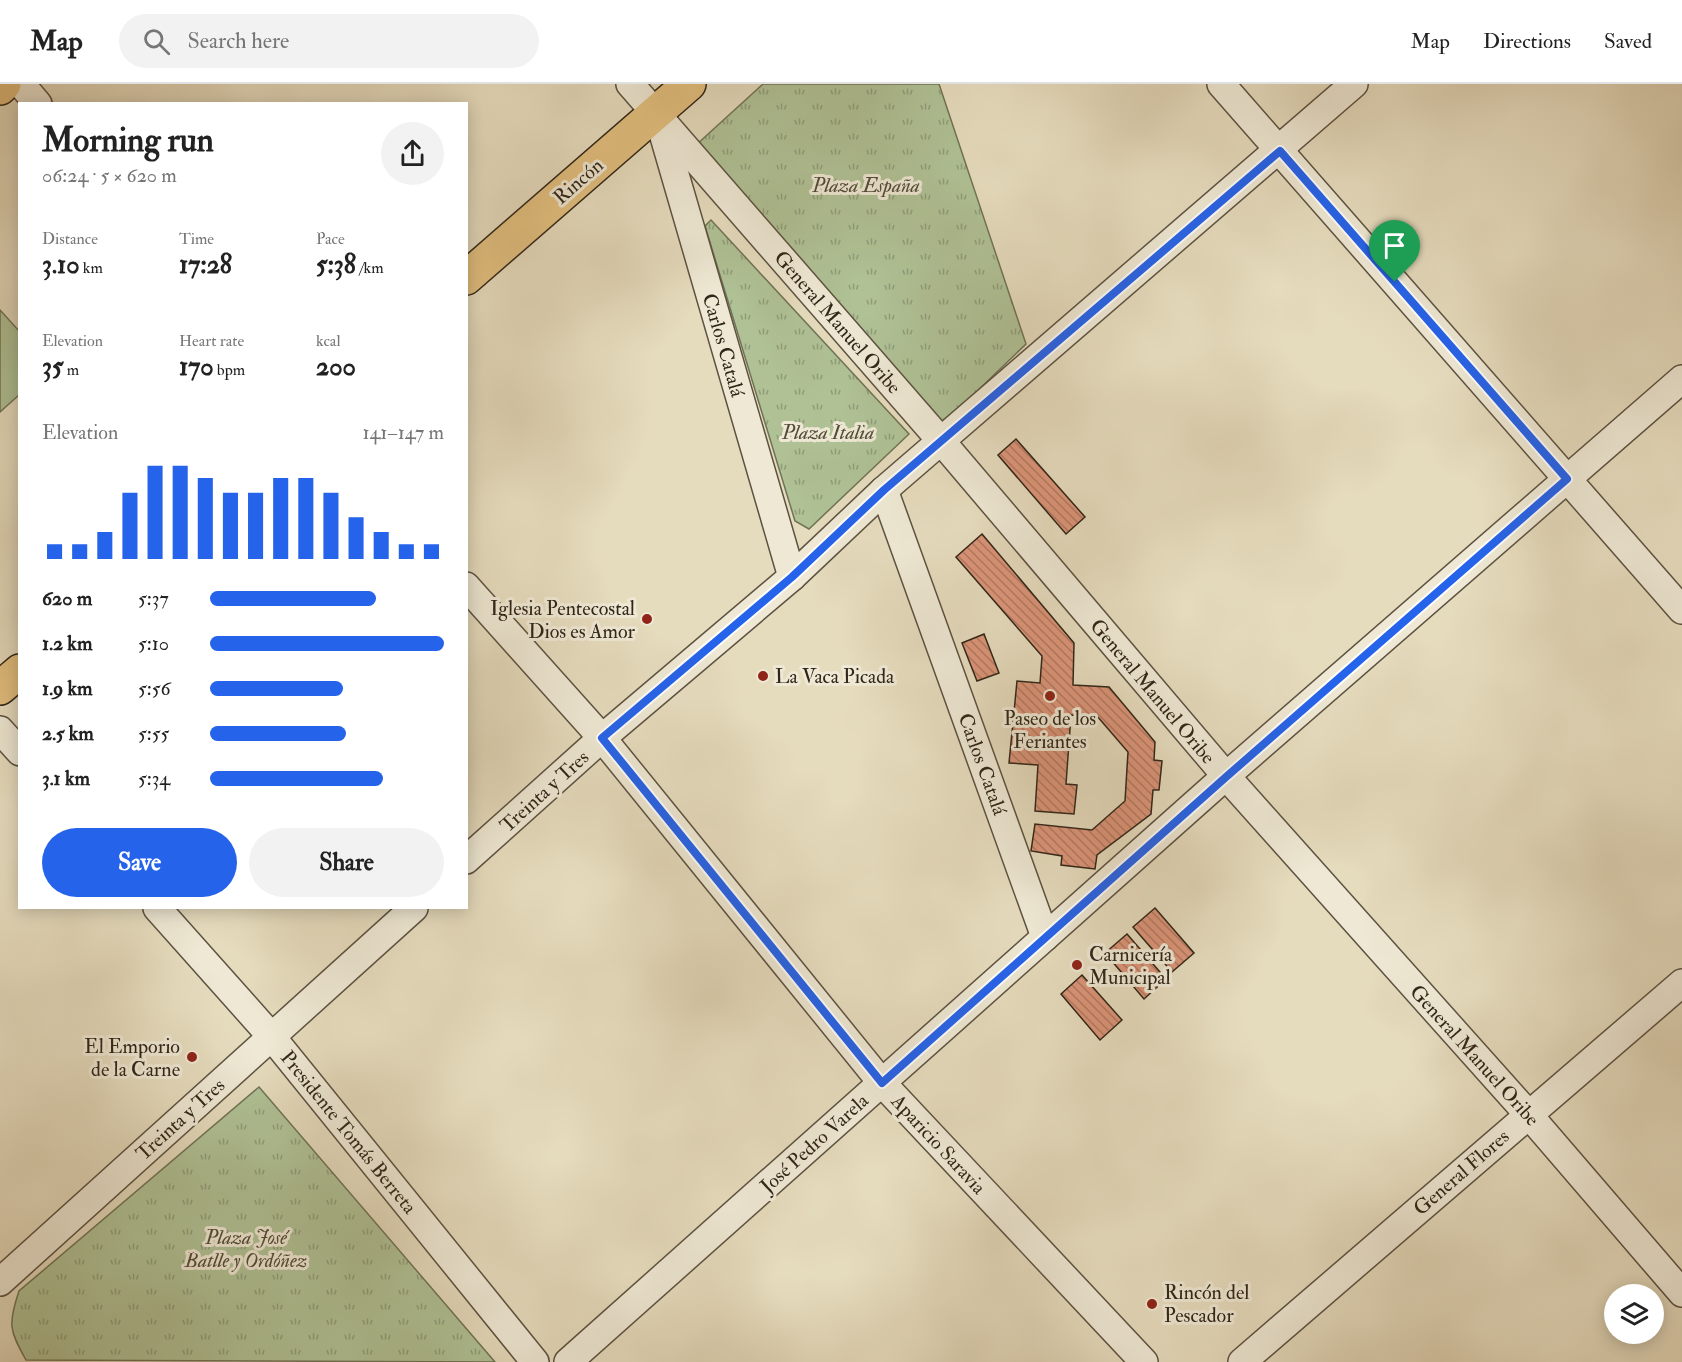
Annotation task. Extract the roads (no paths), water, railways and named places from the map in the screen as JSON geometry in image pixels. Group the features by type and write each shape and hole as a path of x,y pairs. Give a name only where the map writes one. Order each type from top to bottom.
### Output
{"main road":[{"path":"0,88 4,84"},
{"name":"Rincón","path":"468,276 689,84"},
{"path":"0,688 18,673"}],"street":[{"path":"21,84 36,102"},
{"name":"General Manuel Oribe","path":"630,84 942,442 1226,777 1528,1114 1682,1293"},
{"path":"1221,84 1682,610"},
{"name":"Treinta y Tres","path":"468,858 602,738 792,577 884,490 1280,151 1354,84"},
{"name":"Carlos Catalá","path":"657,113 792,577"},
{"name":"José Pedro Varela","path":"568,1362 1226,777 1682,379"},
{"name":"Carlos Catalá","path":"884,490 1045,937"},
{"name":"Aparicio Saravia","path":"468,588 602,738 882,1083 1144,1362"},
{"path":"0,730 18,751"},
{"name":"Presidente Tomás Berreta","path":"158,909 271,1036 535,1362"},
{"name":"Treinta y Tres","path":"0,1282 413,909"},
{"name":"General Flores","path":"1242,1362 1682,983"}],"place":[{"name":"Iglesia Pentecostal Dios es Amor","path":"647,619"},
{"name":"La Vaca Picada","path":"763,676"},
{"name":"Paseo de los Feriantes","path":"1050,696"},
{"name":"Carnicería Municipal","path":"1077,965"},
{"name":"El Emporio de la Carne","path":"192,1057"},
{"name":"Rincón del Pescador","path":"1152,1304"}],"park label":[{"name":"Plaza España","path":"866,185"},
{"name":"Plaza Italia","path":"828,432"},
{"name":"Plaza José Batlle y Ordóñez","path":"246,1248"}]}
